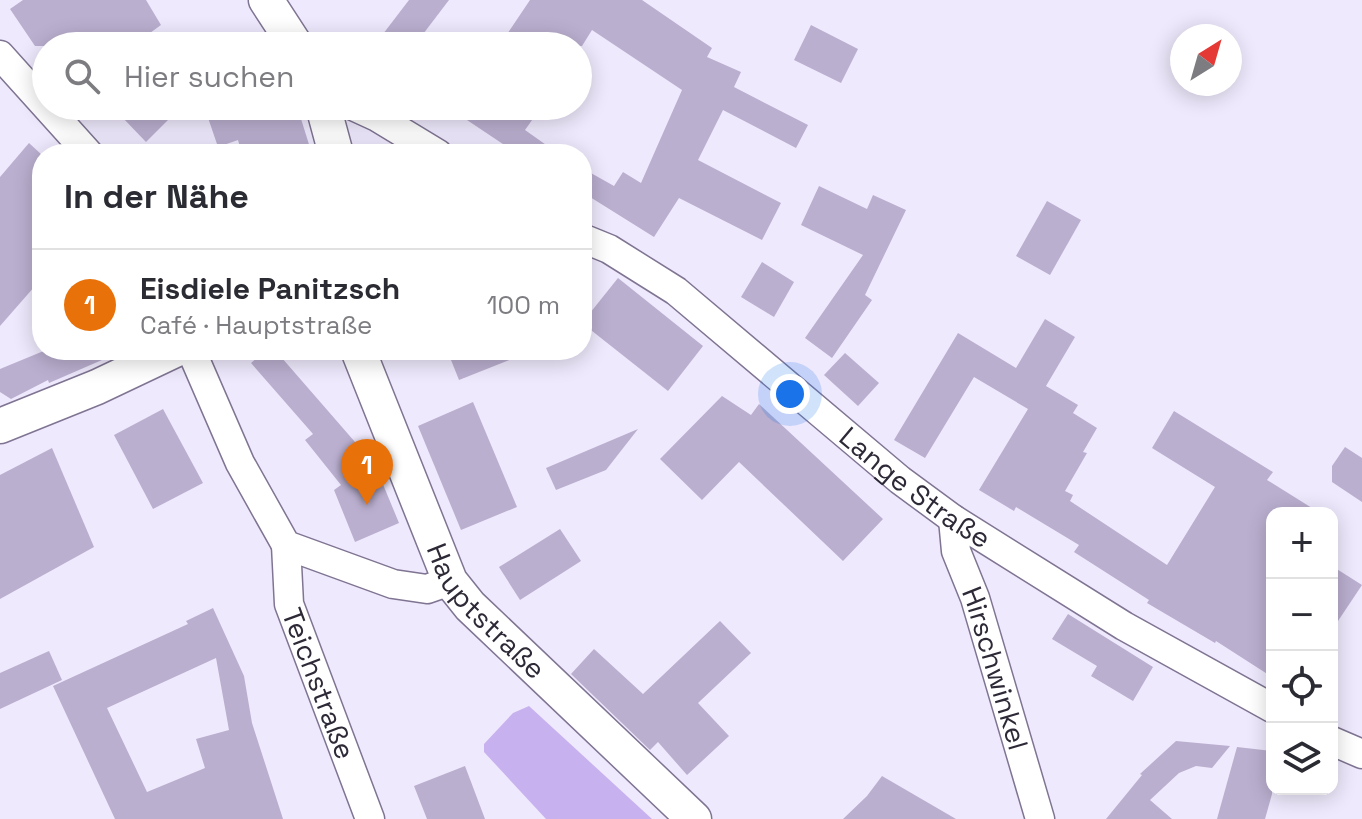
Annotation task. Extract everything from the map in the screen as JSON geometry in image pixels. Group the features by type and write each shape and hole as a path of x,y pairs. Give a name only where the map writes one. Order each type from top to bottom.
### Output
{"street":[{"path":"266,0 287,32"},
{"path":"0,55 32,91"},
{"path":"58,120 80,144"},
{"path":"327,120 333,144"},
{"path":"382,120 422,144"},
{"name":"Lange Straße","path":"592,242 609,249 676,291 900,480 953,519 1124,626 1266,705"},
{"path":"0,426 154,360"},
{"name":"Teichstraße","path":"195,360 240,463 286,545 289,604 370,819"},
{"name":"Hauptstraße","path":"362,360 450,581 470,606 694,819"},
{"name":"Hirschwinkel","path":"953,519 956,551 975,598 1040,819"},
{"path":"286,545 393,584 427,589 450,581"},
{"path":"1338,744 1362,754"}],"shaded area":[{"path":"529,706 652,819 546,819 484,752 484,744 513,713"}],"building":[{"path":"23,0 146,0 161,25 151,32 32,32 32,42 10,9"},
{"path":"409,0 449,0 425,32 385,32"},
{"path":"530,0 642,0 712,48 707,57 741,72 734,87 808,125 796,148 723,110 698,160 781,203 762,240 679,198 654,237 592,198 592,174 614,186 623,172 641,183 682,90 592,30 508,32"},
{"path":"811,25 858,49 841,83 794,60"},
{"path":"125,120 168,120 146,142"},
{"path":"209,120 301,120 309,144 239,144 238,140 217,144"},
{"path":"467,120 532,120 525,130 545,144 503,144"},
{"path":"29,143 32,146 32,289 0,326 0,177"},
{"path":"819,186 867,209 873,195 906,210 865,295 872,300 832,358 805,338 863,255 801,225"},
{"path":"1047,201 1081,220 1050,275 1016,256"},
{"path":"762,262 794,282 774,317 741,297"},
{"path":"618,278 703,346 668,391 592,331 592,310"},
{"path":"1045,319 1075,337 1046,386 1078,405 1073,413 1097,428 1083,452 1087,453 1065,491 1073,495 1070,501 1167,565 1215,487 1152,448 1174,411 1273,472 1267,480 1310,507 1266,507 1266,673 1147,603 1149,600 1074,552 1079,545 1016,507 1014,511 979,490 1028,409 974,377 925,458 894,440 958,333 1016,368"},
{"path":"845,353 879,383 858,406 824,375"},
{"path":"32,356 32,360 102,360 49,383 48,380 11,399 0,392 0,369"},
{"path":"254,360 284,360 375,465 399,523 355,542 334,490 341,485 305,440 313,434 251,363"},
{"path":"451,360 509,360 459,380"},
{"path":"722,396 751,415 759,404 883,519 843,561 739,462 702,500 660,459"},
{"path":"473,402 517,507 461,530 418,426"},
{"path":"163,409 203,483 153,509 114,435"},
{"path":"638,429 606,470 556,490 546,468"},
{"path":"1345,447 1362,458 1362,502 1332,482 1332,466"},
{"path":"52,448 94,547 0,599 0,475"},
{"path":"560,529 581,561 520,600 499,567"},
{"path":"1338,570 1362,585 1338,621"},
{"path":"213,608 244,676 252,723 283,819 115,819 53,686 188,624 186,621","holes":["216,658 229,730 196,739 205,768 147,792 107,708"]},
{"path":"1068,614 1153,667 1133,701 1091,676 1097,666 1052,639"},
{"path":"720,621 751,653 698,703 729,736 687,775 658,742 650,750 571,674 594,649 643,694"},
{"path":"49,651 62,680 0,709 0,673"},
{"path":"1176,741 1230,746 1212,768 1196,766 1179,773 1150,800 1172,819 1106,819 1140,774"},
{"path":"1237,747 1266,750 1266,795 1272,795 1265,819 1217,819"},
{"path":"465,766 485,819 427,819 414,786"},
{"path":"882,776 956,819 843,819"}],"place":[{"name":"Eisdiele Panitzsch","path":"367,505"}]}
